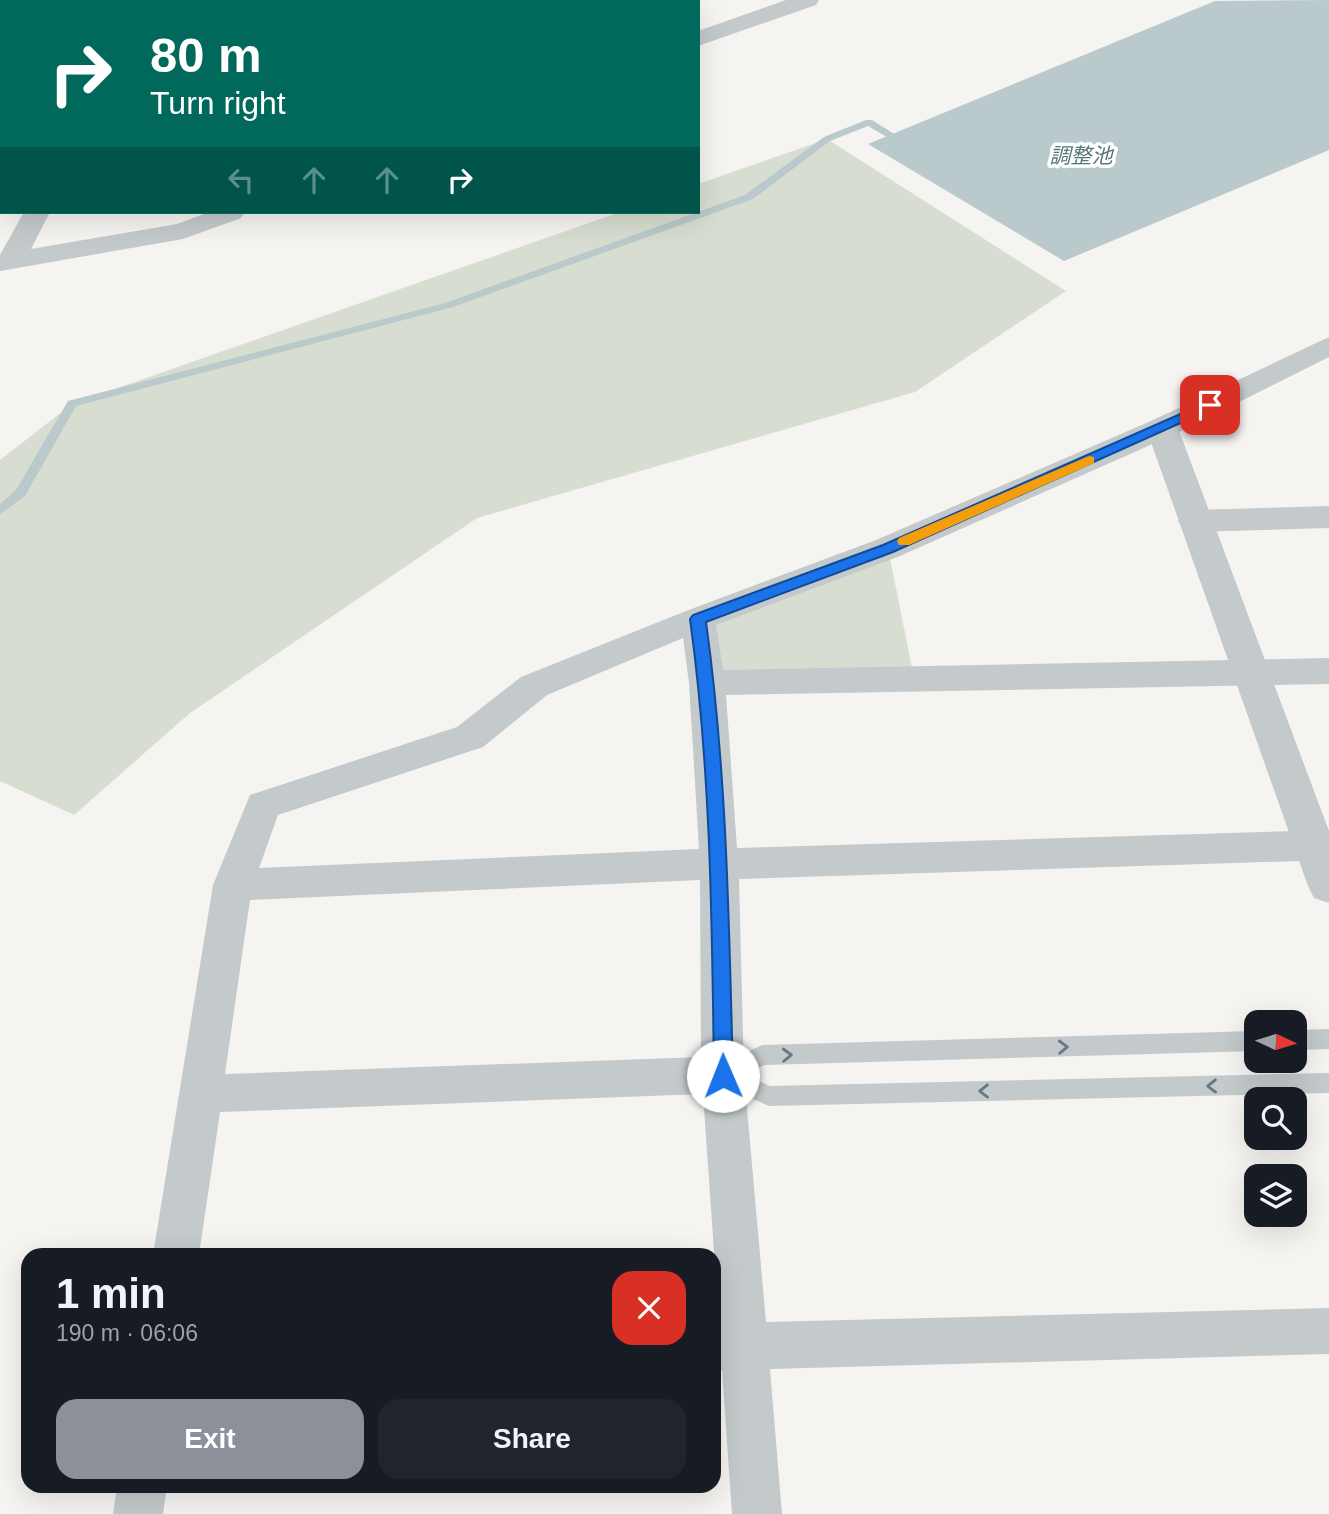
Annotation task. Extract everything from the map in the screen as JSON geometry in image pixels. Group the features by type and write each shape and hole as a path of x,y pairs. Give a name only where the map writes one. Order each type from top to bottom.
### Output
{"street":[{"path":"700,38 763,8 808,0"},
{"path":"6,262 36,214"},
{"path":"6,262 222,214"},
{"path":"177,1248 233,884 263,805 470,737 534,686 698,619 888,548 1162,428 1329,346"},
{"path":"1162,428 1194,522 1252,674 1322,845 1329,886"},
{"path":"1194,522 1329,517"},
{"path":"698,619 707,683 719,864 729,1346 757,1514"},
{"path":"707,683 1329,671"},
{"path":"233,884 719,864 1322,845"},
{"path":"200,1094 723,1076"},
{"path":"729,1346 1329,1331"},
{"path":"138,1514 141,1493"}],"lane":[{"path":"1307,1040 1329,1039"},
{"path":"723,1076 762,1055 1244,1041"},
{"path":"723,1076 769,1096 1329,1083"}],"shaded area":[{"path":"827,139 1066,291 915,392 477,518 190,713 74,815 0,781 0,460 72,404 614,214 700,214 700,183"},
{"path":"888,548 914,678 707,683 698,619"}],"water":[{"name":"調整池","path":"1329,0 1329,150 1064,261 868,144 1215,1"}],"waterway":[{"path":"0,510 21,493 72,404 449,305 749,197 827,139 869,122 907,145"}],"slow traffic":[{"path":"904,541 1089,460"}],"route":[{"path":"723,1076 719,864 707,683 698,619 888,548 1210,405"}]}
